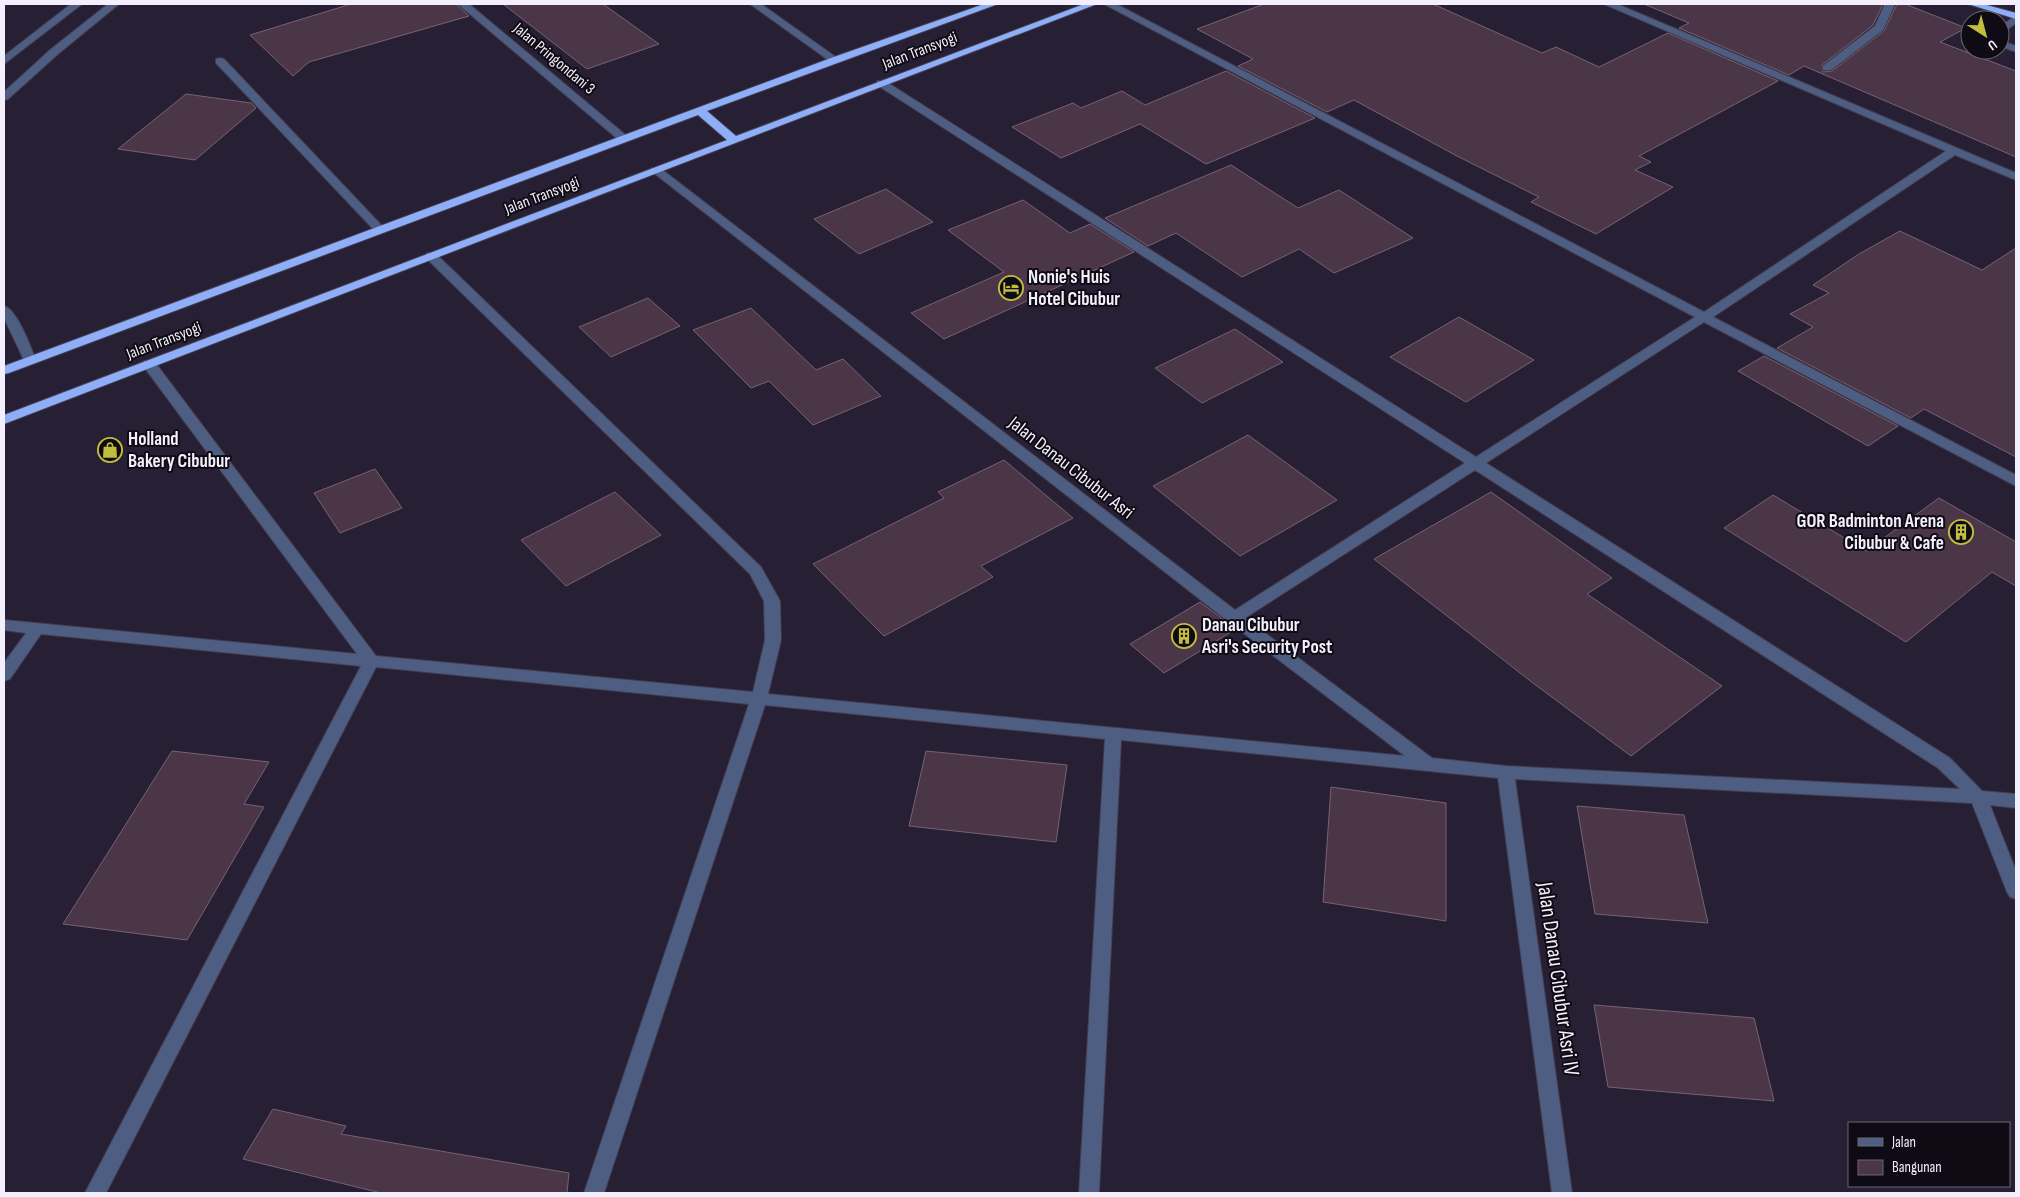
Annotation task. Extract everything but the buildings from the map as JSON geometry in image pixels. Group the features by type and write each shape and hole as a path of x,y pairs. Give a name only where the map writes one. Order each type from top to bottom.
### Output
{"highway":[{"name":"Jalan Transyogi","path":"4,370 700,110 993,4"},
{"name":"Jalan Transyogi","path":"4,420 735,141 881,83 1092,4"},
{"path":"1973,4 2016,17"},
{"path":"700,110 735,141"}],"street":[{"path":"4,61 77,4"},
{"path":"4,97 54,52 114,4"},
{"name":"Jalan Pringondani 3","path":"463,4 624,139"},
{"path":"755,4 836,60"},
{"path":"1109,4 2016,481"},
{"path":"1609,4 2016,177"},
{"path":"1827,68 1879,28 1889,6 1876,4"},
{"path":"19,48 54,52"},
{"path":"220,61 380,230"},
{"path":"881,83 1944,763 1978,797 2016,892"},
{"path":"1234,618 1704,317 1954,151"},
{"name":"Jalan Danau Cibubur Asri","path":"656,170 1234,618 1427,764"},
{"path":"431,256 756,571 772,601 774,640 759,699 594,1193"},
{"path":"6,316 30,360"},
{"path":"149,364 372,661"},
{"path":"4,625 1506,772 1978,797 2016,801"},
{"path":"4,675 38,628"},
{"path":"96,1193 372,661"},
{"path":"1089,1193 1114,733"},
{"name":"Jalan Danau Cibubur Asri IV","path":"1506,772 1562,1193"}],"place":[{"name":"Nonie's Huis Hotel Cibubur","path":"1011,288"},
{"name":"Holland Bakery Cibubur","path":"110,450"},
{"name":"GOR Badminton Arena Cibubur & Cafe","path":"1961,532"},
{"name":"Danau Cibubur Asri's Security Post","path":"1184,636"}]}
